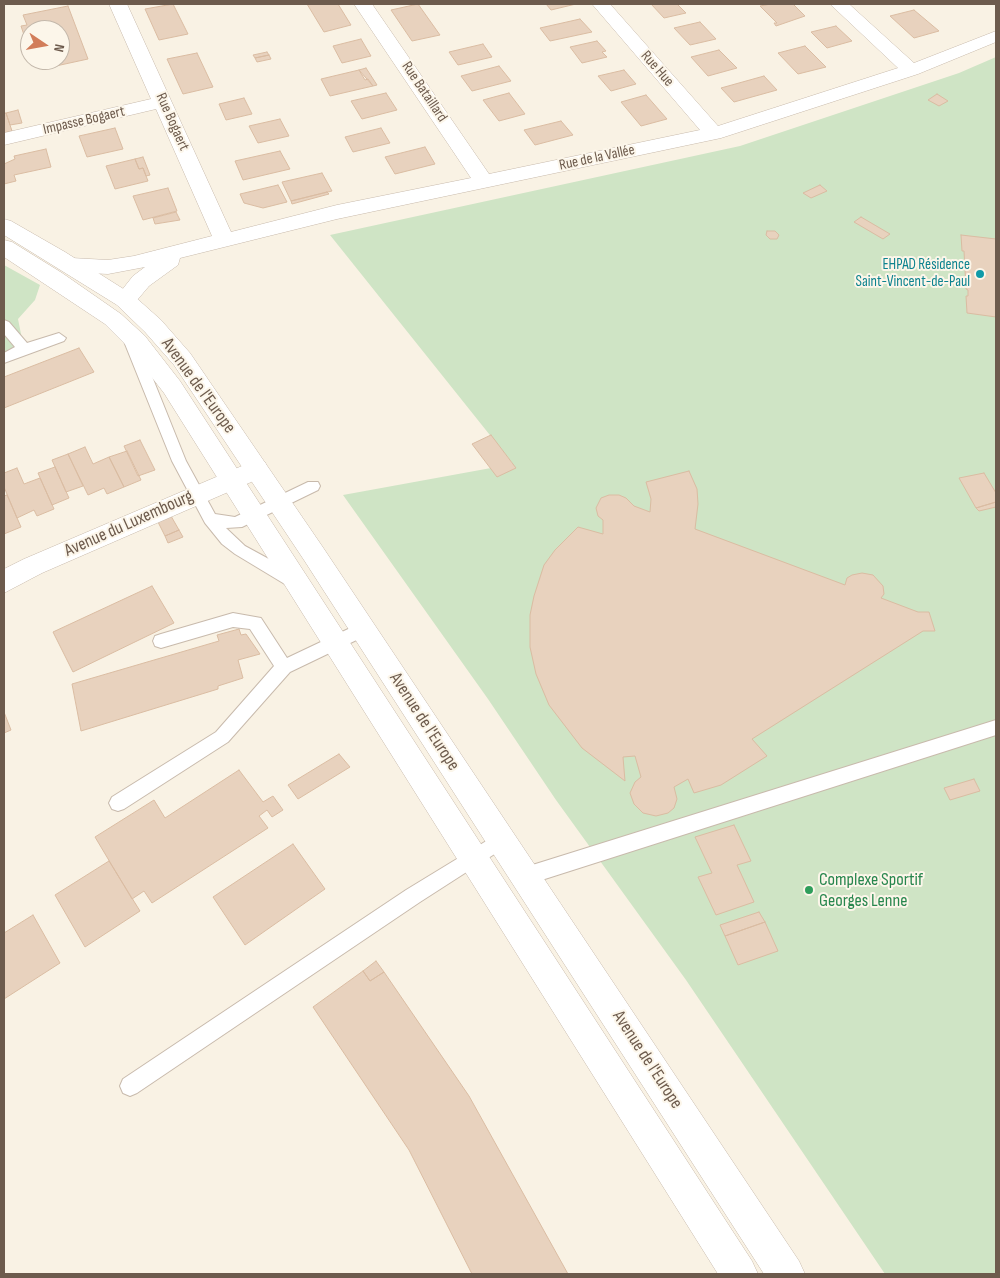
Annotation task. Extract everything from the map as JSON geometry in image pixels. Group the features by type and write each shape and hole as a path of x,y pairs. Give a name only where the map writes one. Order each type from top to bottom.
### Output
{"street":[{"name":"Rue Bogaert","path":"118,4 164,102 225,241"},
{"name":"Rue Bataillard","path":"364,4 484,181"},
{"name":"Rue Hue","path":"601,4 714,134"},
{"path":"839,4 911,70"},
{"name":"Rue de la Vallée","path":"71,265 120,265 189,251 337,212 714,134 754,123 911,70 996,36"},
{"name":"Impasse Bogaert","path":"4,139 164,102"},
{"name":"Avenue de l'Europe","path":"4,226 71,265 125,300 153,326 182,359 244,474 267,509 363,629 786,1274"},
{"name":"Avenue de l'Europe","path":"4,248 80,295 113,319 128,333 244,474"},
{"name":"Rue de la Vallée","path":"125,300 134,288 149,274 189,251"},
{"name":"Avenue du Luxembourg","path":"4,582 33,566 244,474"},
{"name":"Avenue de l'Europe","path":"267,509 300,584 739,1274"}],"lane":[{"path":"4,324 24,349"},
{"path":"128,333 179,461 210,519 226,540 300,584"},
{"path":"4,358 24,349 59,338"},
{"path":"210,519 229,524 267,509 313,486"},
{"path":"161,641 233,620 255,623 284,667"},
{"path":"118,803 222,737 284,667 363,629"},
{"path":"526,876 651,834 996,727"},
{"path":"130,1086 472,857 501,840"}],"green space":[{"name":"Complexe Sportif Georges Lenne","path":"996,57 996,1274 885,1274 686,980 556,800 488,699 343,495 513,464 330,235 740,146 959,73"},
{"path":"4,265 40,285 35,300 18,319 24,349 4,358"}],"building":[{"path":"173,4 188,34 159,40 145,9"},
{"path":"307,4 338,4 351,25 324,32"},
{"path":"418,4 440,35 412,41 391,10"},
{"path":"546,4 576,4 551,10"},
{"path":"651,4 677,4 686,13 664,18"},
{"path":"793,4 805,16 776,26 774,23 777,23 760,6"},
{"path":"68,6 88,59 70,63 70,20 25,20 23,15"},
{"path":"914,10 939,31 914,38 890,16"},
{"path":"580,19 592,32 550,41 540,28"},
{"path":"700,22 716,39 690,45 674,28"},
{"path":"836,26 852,41 827,48 811,32"},
{"path":"361,39 371,56 342,63 333,46"},
{"path":"597,41 606,51 602,52 607,57 582,63 570,47"},
{"path":"483,44 492,57 458,65 449,52"},
{"path":"805,46 826,67 798,74 778,53"},
{"path":"719,50 737,68 708,76 691,57"},
{"path":"267,52 269,55 255,58 253,55"},
{"path":"197,53 213,87 183,94 167,59"},
{"path":"269,55 271,59 257,62 255,58"},
{"path":"499,66 511,81 472,91 461,76"},
{"path":"366,68 377,85 373,86 368,79 365,80 359,70"},
{"path":"359,70 373,86 330,96 321,79"},
{"path":"624,70 636,84 611,91 598,76"},
{"path":"764,76 777,90 734,102 721,88"},
{"path":"386,93 397,110 362,119 351,101"},
{"path":"509,93 525,114 499,121 483,100"},
{"path":"937,94 948,101 939,106 928,100"},
{"path":"646,95 667,119 641,126 621,102"},
{"path":"244,98 252,114 226,120 219,104"},
{"path":"18,110 22,123 10,125 6,113"},
{"path":"4,113 6,113 12,131 4,133"},
{"path":"280,119 289,136 258,143 249,126"},
{"path":"561,121 573,135 535,145 524,130"},
{"path":"115,128 123,149 87,157 79,136"},
{"path":"381,128 390,143 353,152 345,137"},
{"path":"425,147 435,164 395,174 385,157"},
{"path":"46,149 51,167 14,175 16,181 4,184 4,164 15,159 14,156"},
{"path":"280,151 290,169 243,180 235,161"},
{"path":"143,157 150,175 146,176 143,168 139,169 135,159"},
{"path":"135,159 139,169 143,168 148,181 115,189 106,166"},
{"path":"322,173 332,191 291,201 282,182"},
{"path":"278,185 287,202 263,208 244,203 240,194"},
{"path":"820,185 827,191 811,198 803,193"},
{"path":"168,188 177,211 143,220 133,196"},
{"path":"327,192 329,194 292,204 291,201"},
{"path":"176,212 180,220 155,224 153,218"},
{"path":"861,217 890,234 883,239 854,222"},
{"path":"767,231 775,231 779,235 777,239 770,239 766,235"},
{"name":"EHPAD Résidence Saint-Vincent-de-Paul","path":"961,235 996,239 996,317 967,313 966,296 968,296 968,290 966,289 964,251 962,251"},
{"path":"79,348 94,372 4,408 4,377"},
{"path":"491,435 516,468 497,477 472,444"},
{"path":"140,440 155,470 138,476 124,446"},
{"path":"85,447 93,464 109,457 124,487 107,494 104,488 88,495 68,454"},
{"path":"127,451 141,480 124,487 109,457"},
{"path":"68,454 83,486 66,492 52,460"},
{"path":"55,467 69,498 52,505 38,473"},
{"path":"17,468 24,484 40,478 54,509 37,516 34,510 17,518 4,487 4,473"},
{"path":"689,471 697,489 698,504 695,529 845,585 847,578 852,575 862,573 873,575 883,586 884,594 881,598 918,612 929,612 935,631 923,631 752,739 767,756 721,785 694,793 688,779 674,787 677,799 674,808 668,813 656,816 643,813 634,804 630,793 635,782 641,777 635,756 623,757 625,781 582,748 549,705 536,674 530,647 530,615 544,565 555,550 578,527 603,534 603,520 598,516 596,508 601,498 609,495 619,495 626,498 634,506 650,512 651,499 646,482"},
{"path":"984,473 996,493 996,502 976,508 959,478"},
{"path":"7,495 21,527 4,534 4,496"},
{"path":"996,502 996,507 979,511 976,508"},
{"path":"171,516 179,530 165,536 158,522"},
{"path":"179,530 183,537 168,543 165,536"},
{"path":"152,586 174,623 73,672 53,632"},
{"path":"239,629 241,635 246,634 260,654 238,660 243,678 218,686 218,689 81,731 72,684 219,641 217,635"},
{"path":"4,712 11,730 4,733"},
{"path":"339,754 350,767 298,799 288,785"},
{"path":"239,770 263,802 273,796 283,810 272,817 267,810 259,816 268,828 152,903 144,891 132,899 95,837 154,800 165,818"},
{"path":"974,779 980,791 950,800 944,788"},
{"path":"734,825 751,861 737,865 754,902 716,915 698,877 712,873 695,837"},
{"path":"293,844 325,889 245,945 213,897"},
{"path":"109,861 140,911 85,947 55,895"},
{"path":"759,912 765,922 725,936 720,925"},
{"path":"33,915 60,963 4,999 4,933"},
{"path":"765,922 778,951 738,965 725,936"},
{"path":"376,961 384,972 370,981 363,971"},
{"path":"363,971 370,981 384,972 469,1096 568,1274 472,1274 409,1150 313,1007"}],"place":[{"name":"EHPAD Résidence Saint-Vincent-de-Paul","path":"980,274"},
{"name":"Complexe Sportif Georges Lenne","path":"809,890"}]}
